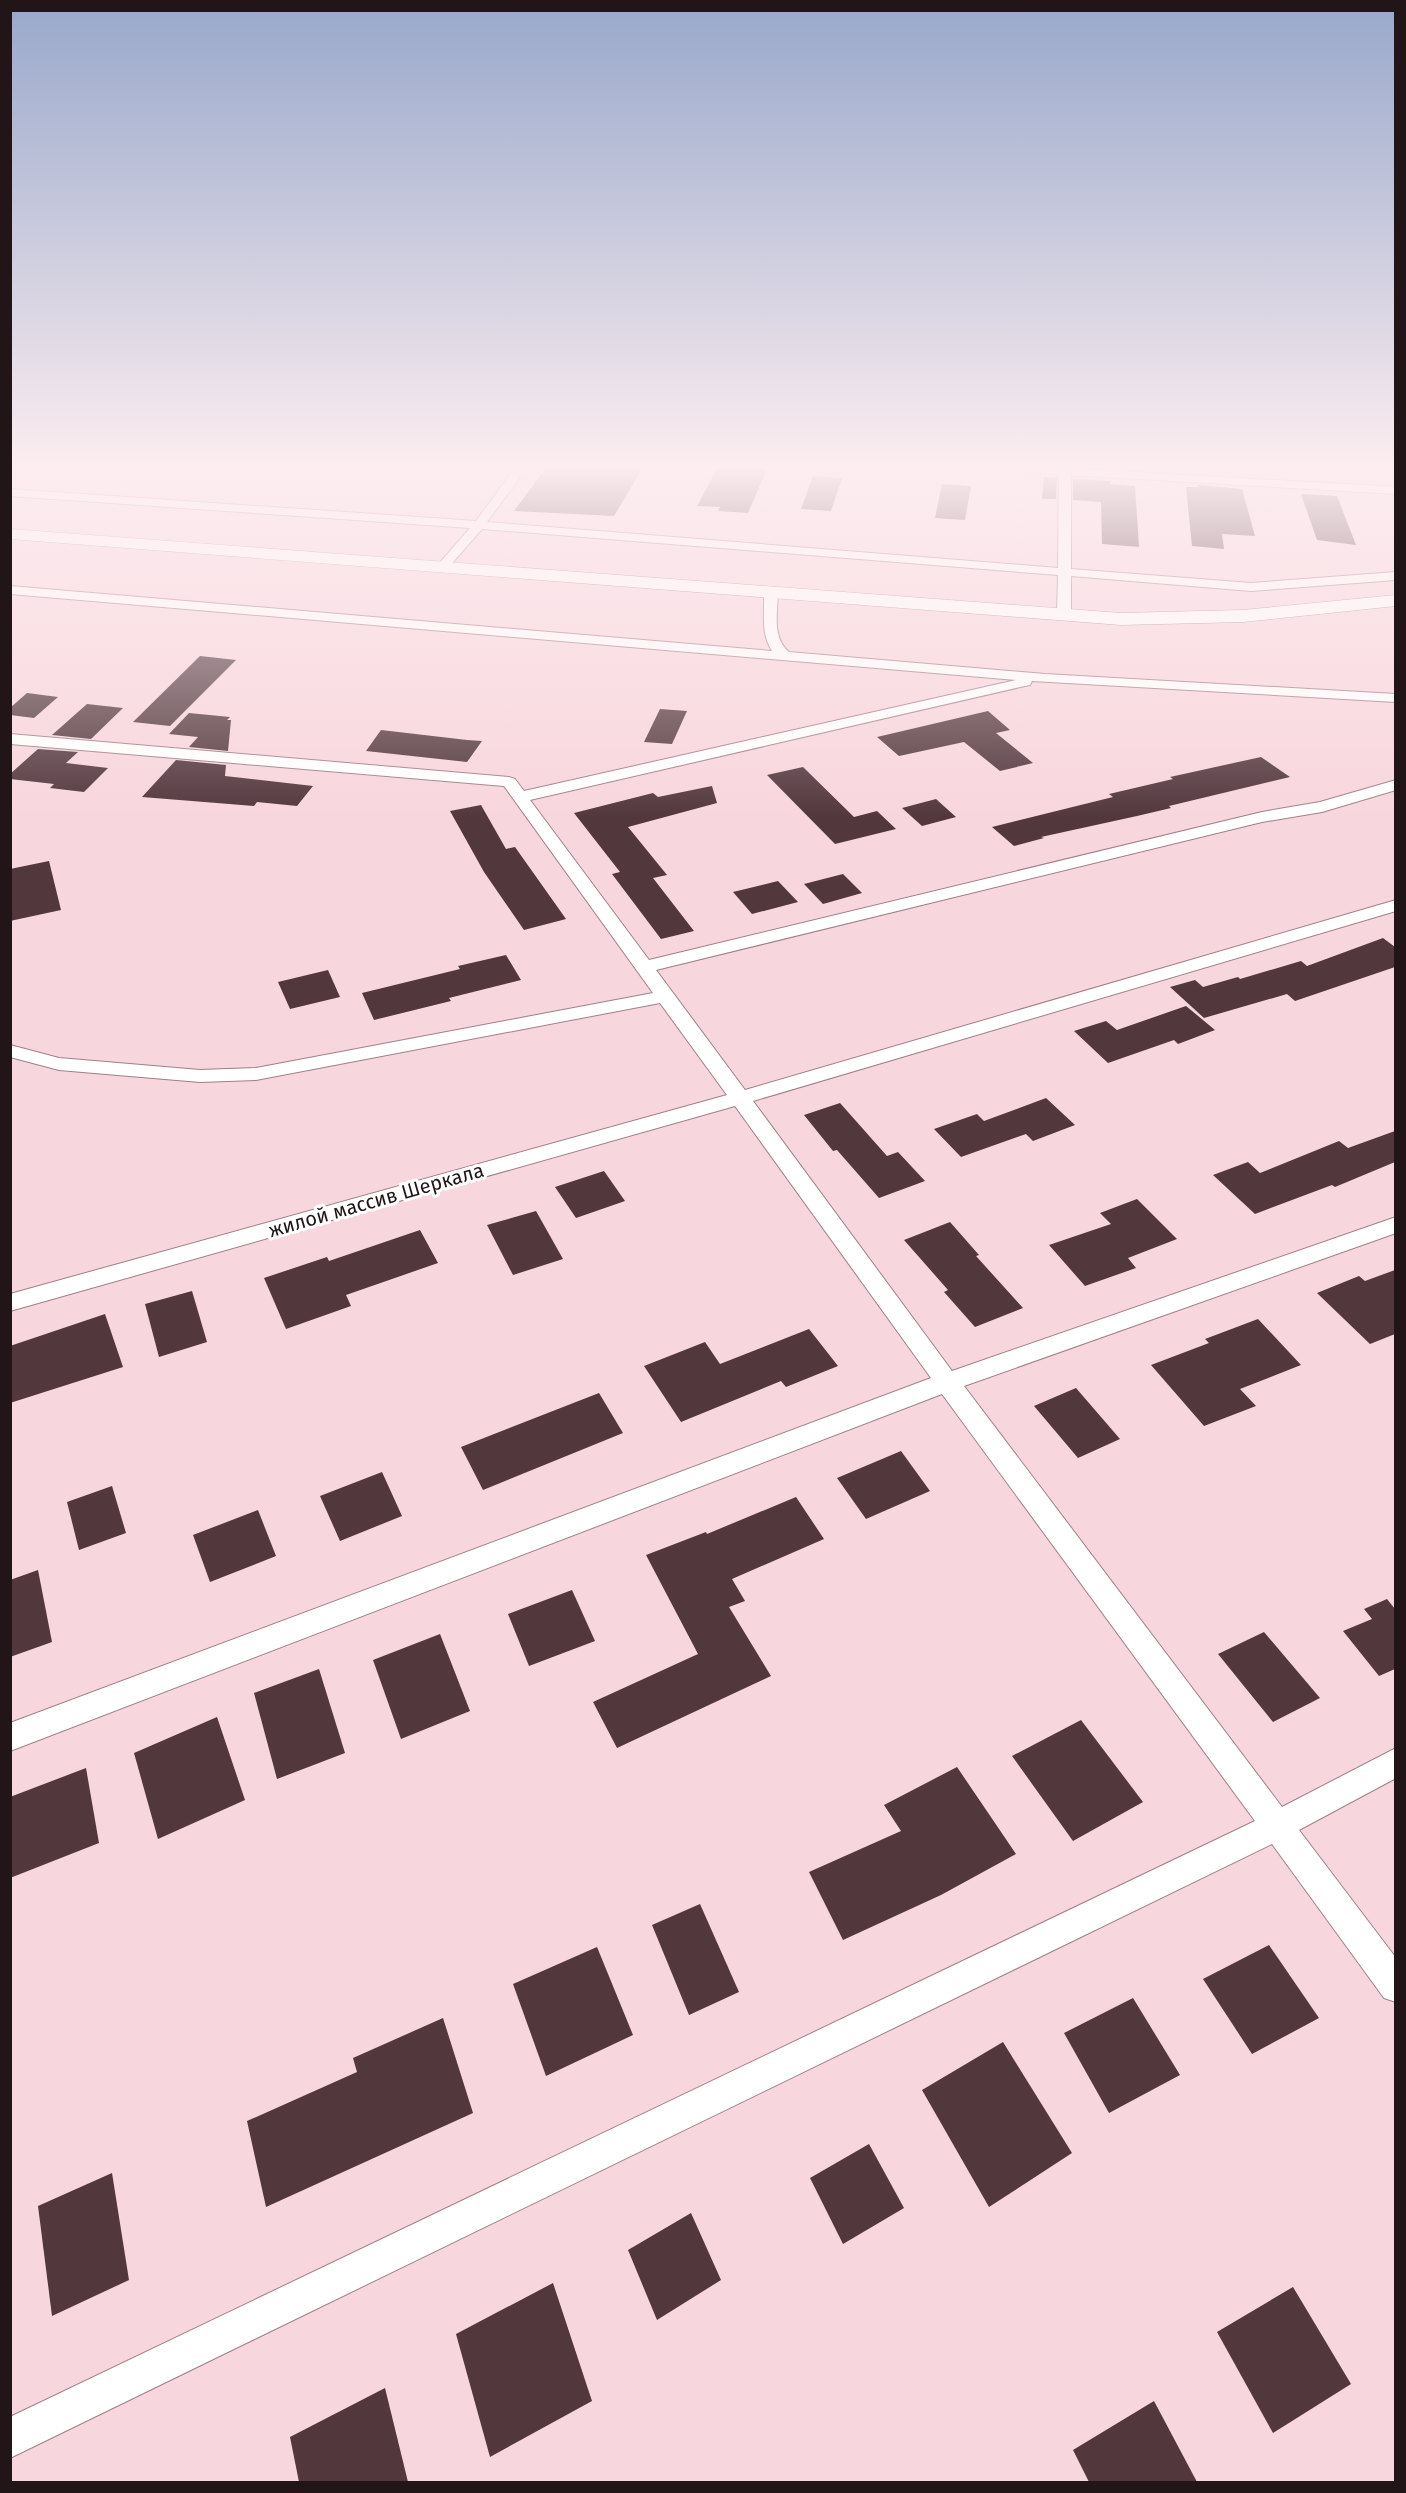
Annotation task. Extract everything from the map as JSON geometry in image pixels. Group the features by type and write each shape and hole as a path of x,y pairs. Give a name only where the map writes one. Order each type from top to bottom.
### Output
{"main road":[{"path":"697,585 1121,619 1243,616 1395,600"}],"street":[{"path":"1064,614 1065,585"},
{"path":"1230,585 1273,585"},
{"path":"10,590 1046,678 1395,698"},
{"path":"771,591 771,638 776,650 785,656"},
{"path":"520,797 1046,678"},
{"path":"10,739 509,782 946,1382 1395,1986"},
{"path":"645,967 1262,817 1322,807 1395,785"},
{"name":"жилой массив Шеркала","path":"10,1303 741,1098 1395,905"},
{"path":"10,1051 59,1064 200,1076 256,1074 666,996"},
{"path":"10,1737 946,1382 1395,1225"},
{"path":"10,2438 1277,1826 1395,1762"}],"building":[{"path":"200,656 236,660 170,726 133,722"},
{"path":"27,693 58,697 34,718 10,715 10,708"},
{"path":"87,704 123,708 91,739 52,735"},
{"path":"660,709 687,711 672,744 644,742"},
{"path":"988,711 1010,730 996,733 1033,763 1000,771 964,742 899,756 877,737"},
{"path":"189,713 230,717 227,720 231,720 228,751 189,747 198,737 169,734"},
{"path":"381,730 482,741 467,762 366,751"},
{"path":"38,749 78,752 66,763 108,768 84,792 50,788 54,784 10,779 10,774"},
{"path":"1261,757 1290,777 1169,806 1171,808 1041,837 1044,838 1014,846 992,827 1113,797 1109,794 1173,779 1170,777"},
{"path":"176,760 226,765 225,776 313,786 297,806 257,802 254,806 142,797"},
{"path":"803,767 854,817 877,811 896,829 835,844 767,775"},
{"path":"712,786 717,803 628,827 667,875 653,878 694,931 661,939 612,874 620,872 574,813 653,793 658,797"},
{"path":"936,799 956,817 922,826 902,808"},
{"path":"481,805 506,849 515,847 566,919 524,930 484,872 450,811"},
{"path":"49,861 61,910 10,921 10,869"},
{"path":"843,874 862,893 823,904 804,884"},
{"path":"778,881 798,902 752,914 733,892"},
{"path":"1383,938 1395,947 1395,967 1295,1001 1287,994 1204,1018 1170,987 1195,980 1203,987 1301,961 1307,966"},
{"path":"506,955 521,980 449,998 451,1001 374,1020 362,993 460,969 458,966"},
{"path":"328,970 340,997 290,1009 278,982"},
{"path":"1186,1006 1215,1030 1178,1044 1174,1040 1108,1063 1074,1031 1106,1021 1117,1030"},
{"path":"1046,1098 1075,1125 1033,1141 1026,1134 961,1157 934,1129 977,1114 984,1121"},
{"path":"840,1103 887,1156 898,1152 925,1181 879,1198 837,1150 833,1151 804,1115"},
{"path":"1395,1131 1395,1162 1335,1187 1332,1185 1255,1214 1213,1175 1248,1162 1260,1173 1339,1141 1348,1148"},
{"path":"604,1171 625,1201 576,1218 555,1187"},
{"path":"1137,1199 1177,1239 1128,1258 1136,1268 1085,1286 1049,1245 1111,1224 1100,1213"},
{"path":"536,1211 563,1259 513,1275 487,1225"},
{"path":"950,1222 979,1255 976,1256 1023,1308 975,1327 944,1292 948,1290 904,1240"},
{"path":"420,1230 438,1263 346,1295 351,1306 286,1329 264,1278 327,1257 329,1261"},
{"path":"1395,1270 1395,1334 1370,1344 1317,1293 1359,1276 1365,1281"},
{"path":"192,1291 207,1342 159,1357 145,1304"},
{"path":"105,1314 123,1367 10,1403 10,1346"},
{"path":"1258,1319 1301,1365 1240,1389 1256,1406 1204,1426 1151,1365 1209,1343 1205,1339"},
{"path":"809,1329 838,1366 786,1387 781,1381 681,1422 644,1366 705,1342 720,1364"},
{"path":"1076,1388 1120,1439 1078,1458 1034,1406"},
{"path":"599,1393 623,1433 483,1490 461,1447"},
{"path":"901,1451 930,1491 866,1519 837,1478"},
{"path":"382,1472 402,1516 340,1541 320,1496"},
{"path":"112,1486 126,1533 79,1550 67,1502"},
{"path":"796,1497 824,1539 732,1579 745,1601 729,1607 771,1676 617,1748 593,1702 698,1654 646,1555 706,1532 707,1534"},
{"path":"258,1510 276,1556 210,1582 193,1535"},
{"path":"38,1570 52,1642 10,1657 10,1580"},
{"path":"572,1590 595,1641 529,1666 508,1614"},
{"path":"1387,1599 1395,1609 1395,1669 1379,1676 1343,1631 1372,1619 1364,1609"},
{"path":"1264,1632 1320,1698 1273,1722 1218,1654"},
{"path":"440,1634 470,1711 401,1739 373,1660"},
{"path":"319,1669 345,1753 277,1779 254,1693"},
{"path":"217,1717 245,1800 158,1839 134,1753"},
{"path":"1081,1720 1143,1802 1073,1841 1012,1756"},
{"path":"957,1767 1016,1854 941,1895 843,1940 809,1872 901,1831 884,1805"},
{"path":"86,1768 99,1843 10,1878 10,1797"},
{"path":"700,1904 739,1992 689,2015 652,1925"},
{"path":"1269,1945 1319,2018 1252,2054 1203,1979"},
{"path":"597,1947 633,2035 546,2076 513,1984"},
{"path":"1133,1998 1180,2075 1109,2113 1064,2033"},
{"path":"443,2018 473,2113 266,2207 247,2121 357,2072 353,2058"},
{"path":"1003,2042 1072,2153 989,2207 922,2090"},
{"path":"869,2144 904,2208 843,2244 810,2178"},
{"path":"112,2173 129,2280 52,2316 38,2206"},
{"path":"691,2213 721,2280 657,2320 628,2250"},
{"path":"553,2283 592,2401 490,2457 456,2334"},
{"path":"1293,2287 1351,2384 1273,2433 1217,2332"},
{"path":"385,2388 408,2482 299,2482 290,2437"},
{"path":"1154,2401 1197,2482 1089,2482 1073,2450"}]}
